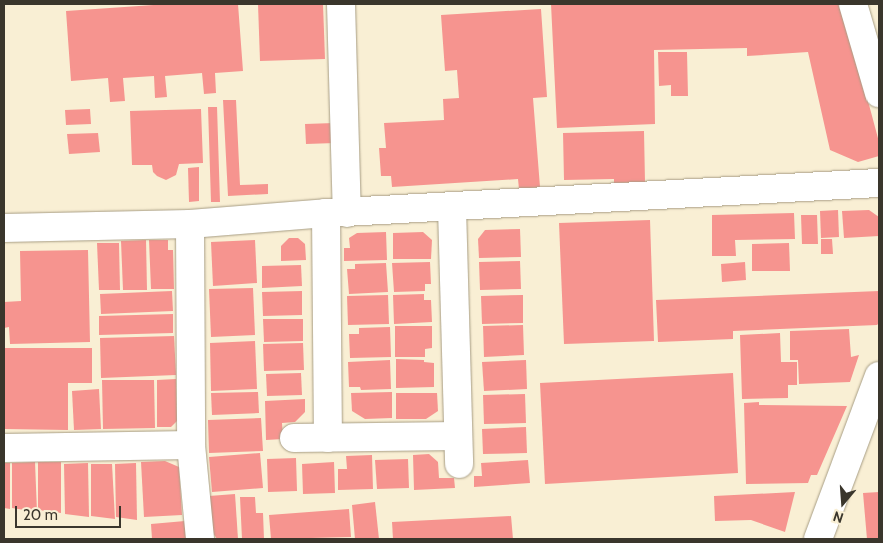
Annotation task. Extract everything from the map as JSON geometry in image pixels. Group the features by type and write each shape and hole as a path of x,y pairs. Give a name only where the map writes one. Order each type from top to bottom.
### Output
{"street":[{"path":"328,438 341,4"},
{"path":"853,4 879,93"},
{"path":"4,228 190,224 336,213 879,183"},
{"path":"452,208 459,464"},
{"path":"190,224 191,445 200,539"},
{"path":"818,539 879,376"},
{"path":"294,438 458,436"},
{"path":"4,448 191,445"}],"building":[{"path":"168,4 238,4 243,71 215,73 216,93 204,94 202,73 165,76 167,97 155,98 154,76 123,78 125,101 110,102 108,78 71,81 66,11"},
{"path":"258,4 323,4 325,59 260,61"},
{"path":"551,4 842,4 879,142 879,156 858,162 830,150 808,52 747,56 747,48 654,50 655,124 557,128"},
{"path":"541,9 547,97 533,98 540,187 519,189 518,179 392,187 391,176 381,176 379,148 386,148 384,123 444,120 443,99 459,98 457,70 445,71 441,15"},
{"path":"658,52 687,52 688,96 671,96 671,85 659,86"},
{"path":"223,100 236,100 240,185 268,184 268,194 228,196"},
{"path":"208,107 217,107 220,202 211,202"},
{"path":"90,109 91,124 66,125 65,110"},
{"path":"201,109 203,163 179,164 176,175 166,180 153,172 152,165 132,165 130,111"},
{"path":"334,123 335,143 306,144 305,124"},
{"path":"644,131 645,182 614,183 614,179 564,180 563,133"},
{"path":"98,133 100,152 69,154 67,134"},
{"path":"199,167 199,201 189,202 188,168"},
{"path":"838,210 839,237 821,238 820,211"},
{"path":"869,210 879,217 879,236 844,238 842,211"},
{"path":"794,213 795,239 735,240 736,256 712,256 712,215"},
{"path":"801,215 817,215 818,244 802,244"},
{"path":"650,220 654,341 564,344 559,223"},
{"path":"520,229 521,257 479,258 478,239 485,230"},
{"path":"386,232 387,260 344,261 344,248 350,248 349,238 357,233"},
{"path":"423,232 432,240 431,259 393,259 393,233"},
{"path":"289,238 298,238 305,244 306,260 281,261 281,246"},
{"path":"821,239 832,239 833,254 821,254"},
{"path":"146,240 147,290 123,290 121,241"},
{"path":"149,240 168,240 168,250 173,250 174,289 151,289"},
{"path":"255,240 257,283 213,286 211,242"},
{"path":"97,243 119,243 120,290 99,290"},
{"path":"789,243 790,271 752,271 752,244"},
{"path":"88,250 90,342 10,344 9,327 4,328 4,302 21,301 20,251"},
{"path":"520,261 521,289 480,290 479,262"},
{"path":"430,262 431,284 425,284 425,291 394,292 392,263"},
{"path":"745,262 746,280 722,282 721,264"},
{"path":"386,263 388,292 349,294 347,269 355,269 355,264"},
{"path":"301,265 302,286 262,288 262,266"},
{"path":"253,288 255,335 211,337 209,289"},
{"path":"172,291 173,311 101,314 100,294"},
{"path":"302,291 302,315 263,316 262,292"},
{"path":"879,291 879,323 877,325 733,331 733,339 658,342 656,300"},
{"path":"424,294 424,300 431,300 432,322 394,324 393,295"},
{"path":"388,295 389,324 348,325 347,296"},
{"path":"523,295 523,323 482,324 481,296"},
{"path":"173,314 173,333 99,335 99,316"},
{"path":"263,319 303,319 303,341 264,342"},
{"path":"523,325 524,355 484,357 483,326"},
{"path":"395,326 432,326 432,348 425,349 425,357 395,357"},
{"path":"390,327 391,357 350,358 349,334 359,334 359,328"},
{"path":"849,329 851,357 859,355 850,382 799,384 798,360 790,360 790,331"},
{"path":"780,333 781,362 797,362 797,385 788,385 788,398 742,399 740,335"},
{"path":"174,336 176,375 101,378 100,338"},
{"path":"255,341 257,389 211,391 210,343"},
{"path":"303,343 304,370 264,371 263,344"},
{"path":"4,348 92,348 92,383 68,383 68,430 4,429"},
{"path":"396,359 424,360 424,362 434,363 434,387 396,388"},
{"path":"390,360 391,389 361,390 360,387 349,387 348,362"},
{"path":"526,360 527,389 484,391 482,362"},
{"path":"301,373 302,395 267,396 266,374"},
{"path":"733,373 738,473 545,484 540,383"},
{"path":"176,379 177,421 171,427 157,427 157,380"},
{"path":"102,380 154,380 155,428 103,429"},
{"path":"99,389 101,429 74,430 72,391"},
{"path":"258,392 259,413 212,415 211,393"},
{"path":"392,392 392,418 365,419 352,411 351,393"},
{"path":"396,393 437,393 438,411 426,419 396,419"},
{"path":"525,394 526,423 484,424 483,395"},
{"path":"305,399 305,412 295,422 282,423 283,439 266,440 265,401"},
{"path":"759,402 759,405 847,406 817,475 811,475 808,483 746,484 744,403"},
{"path":"261,418 263,451 209,453 208,420"},
{"path":"526,427 527,453 483,454 482,429"},
{"path":"260,453 263,488 212,492 209,457"},
{"path":"429,454 438,462 439,478 454,478 455,488 414,490 413,455"},
{"path":"372,455 373,489 338,490 338,469 347,469 346,456"},
{"path":"296,458 297,491 268,492 267,459"},
{"path":"408,459 409,488 377,489 375,460"},
{"path":"528,460 530,483 474,487 474,476 482,476 481,463"},
{"path":"165,461 179,467 182,515 144,517 141,462"},
{"path":"35,462 37,512 12,508 12,463"},
{"path":"38,462 61,462 61,513 38,510"},
{"path":"334,462 335,493 303,494 302,464"},
{"path":"4,463 10,463 10,509 4,508"},
{"path":"88,463 89,517 65,514 64,464"},
{"path":"136,463 137,520 116,517 115,464"},
{"path":"91,464 112,464 115,519 91,516"},
{"path":"795,492 785,532 751,520 715,521 714,496"},
{"path":"879,492 879,539 867,539 863,493"},
{"path":"235,494 238,539 217,539 213,533 209,496"},
{"path":"240,497 255,497 256,513 263,513 264,539 242,539"},
{"path":"375,502 379,539 355,539 352,505"},
{"path":"349,509 351,537 271,539 269,515"},
{"path":"511,516 513,539 393,539 392,522"},
{"path":"185,521 186,539 152,539 151,524"}]}
